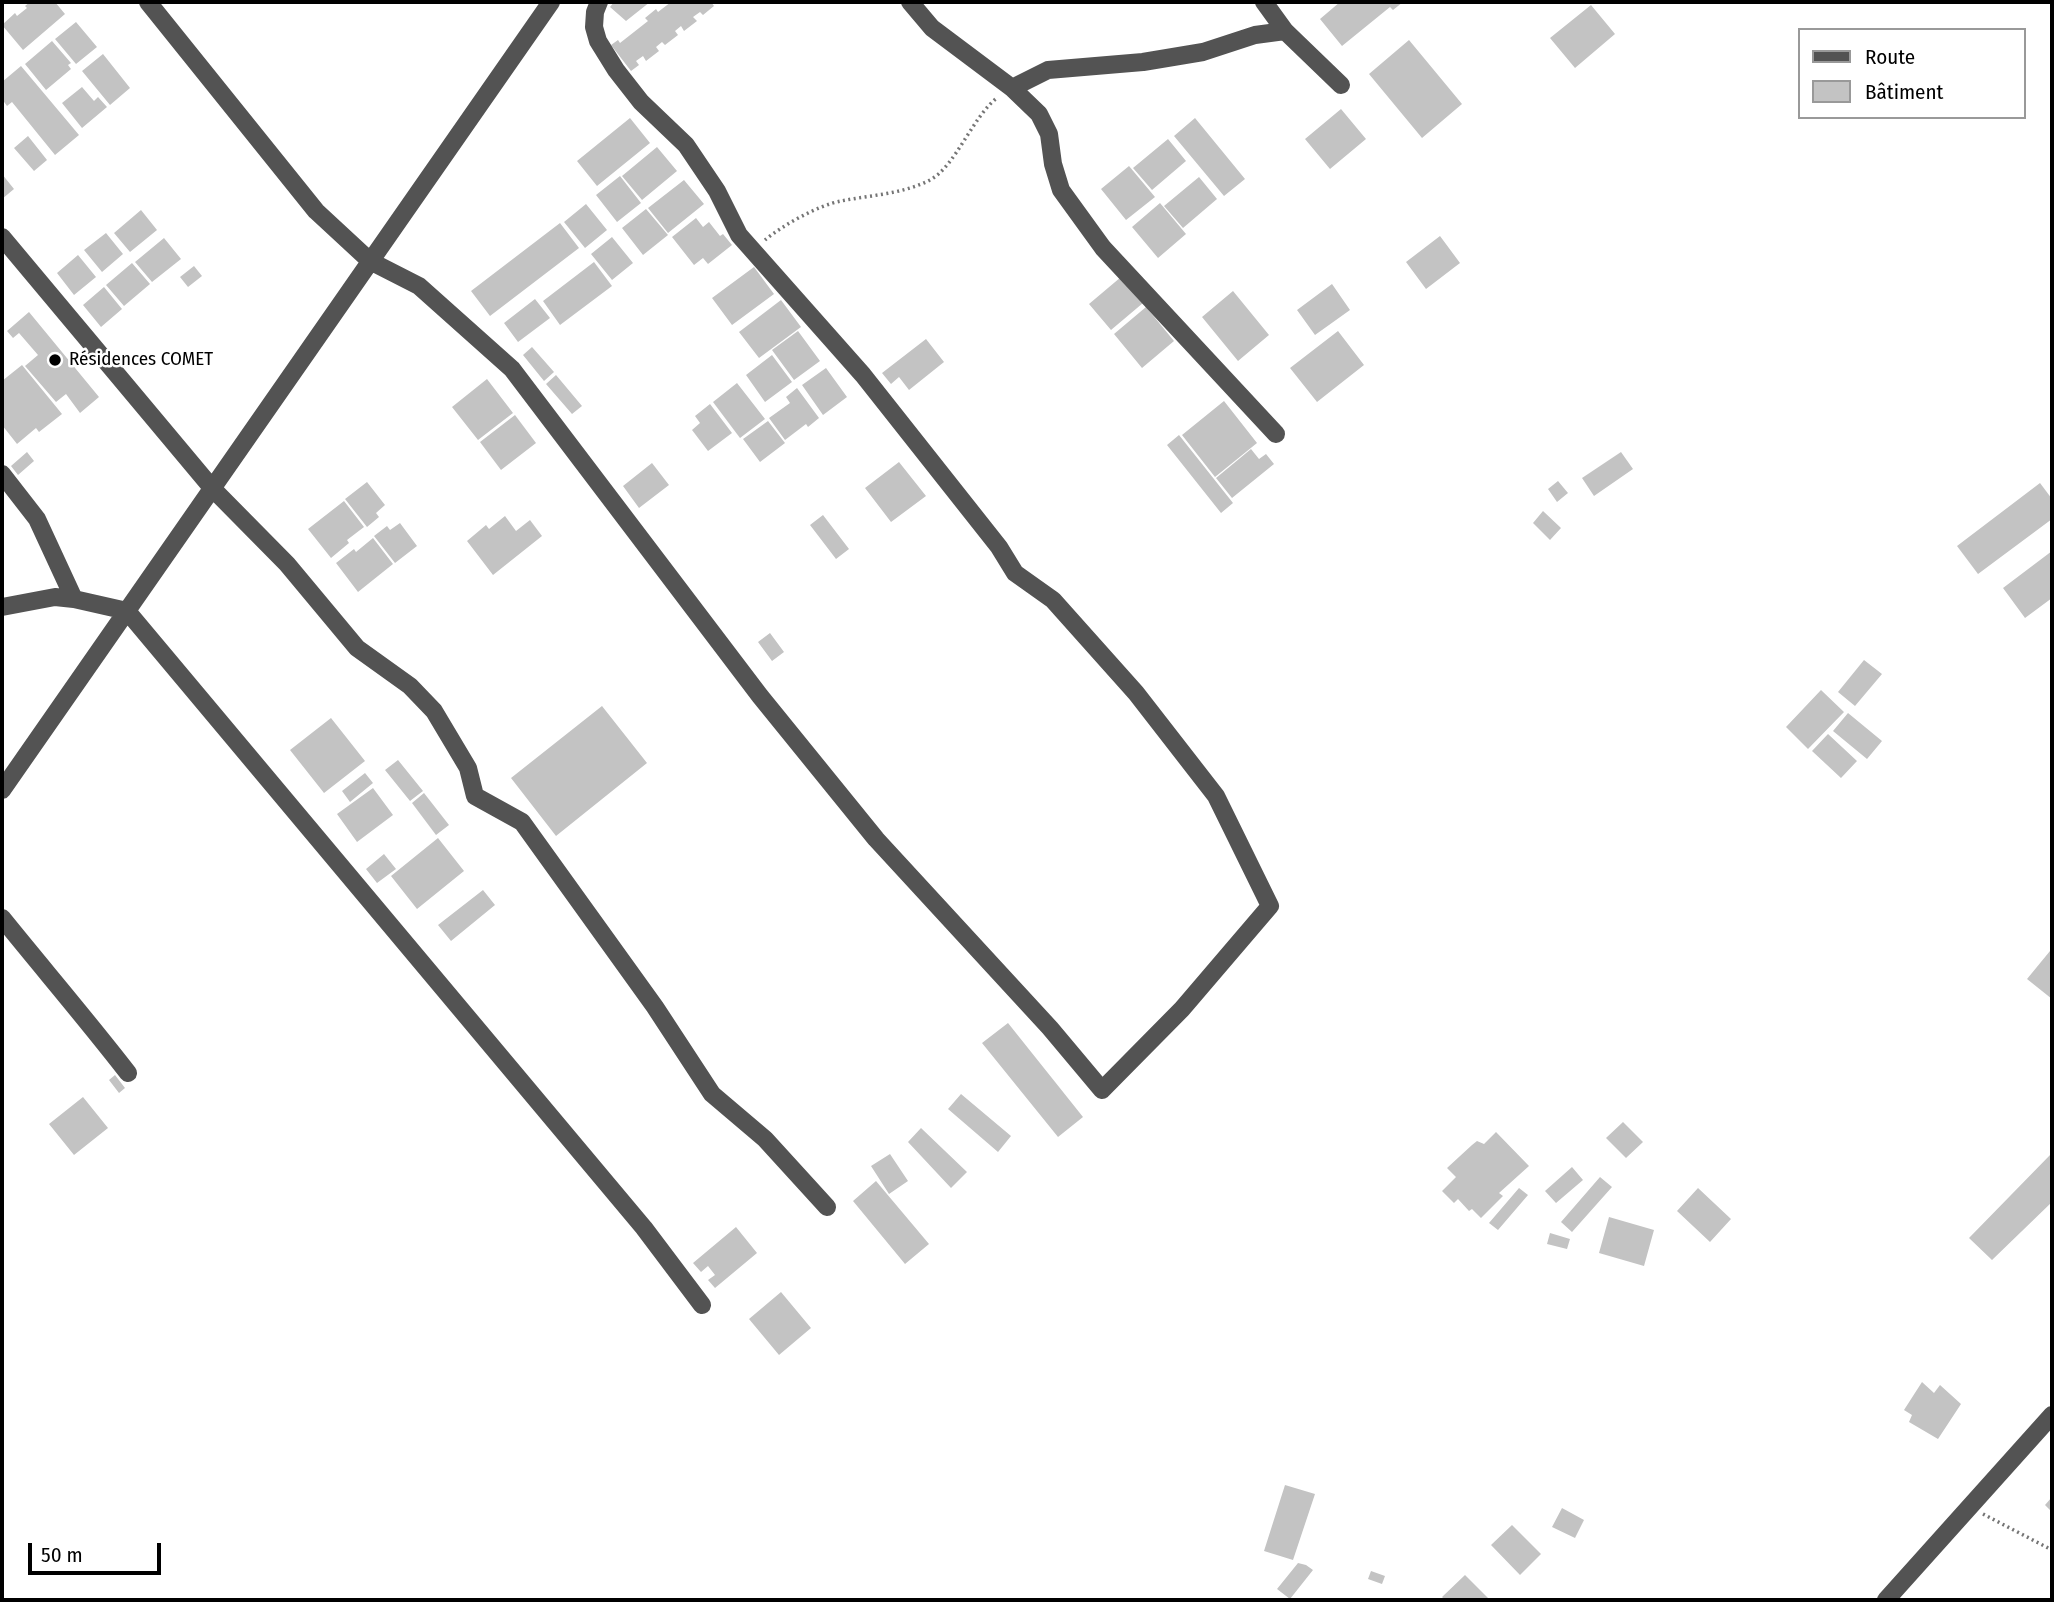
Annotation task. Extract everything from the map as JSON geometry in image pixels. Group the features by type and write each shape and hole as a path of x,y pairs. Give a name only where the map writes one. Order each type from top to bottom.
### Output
{"street":[{"path":"148,2 316,211 370,261 419,286 512,369 760,696 876,839 1050,1028 1102,1090 1182,1009 1270,906 1216,796 1136,693 1053,600 1015,573 999,547 863,375 740,235 717,191 686,145 641,102 616,70 598,41 594,27 599,2"},
{"path":"2,790 551,2"},
{"path":"910,2 932,28 1012,88 1039,114 1049,134 1053,164 1061,190 1103,248 1276,434"},
{"path":"1264,2 1285,31 1341,85"},
{"path":"1012,88 1048,70 1143,62 1191,54 1255,35 1285,31"},
{"path":"2,237 212,488 288,564 357,648 411,686 434,711 468,768 475,796 522,822 655,1007 712,1094 765,1139 827,1207"},
{"path":"2,474 37,519 74,599"},
{"path":"2,607 55,597 127,611 644,1228 702,1305"},
{"path":"2,918 21,944 67,994 128,1073"},
{"path":"1886,1600 2052,1415"}],"path":[{"path":"753,250 779,229 821,206 913,187 934,178 950,160 988,105 1012,88"},
{"path":"1969,1507 2052,1550"}],"building":[{"path":"30,2 55,2 65,14 23,50 2,25 15,13 17,16 27,8 25,6"},
{"path":"614,2 650,2 626,21 610,7"},
{"path":"671,2 711,2 714,6 703,15 700,12 693,17 697,21 684,31 681,26 675,31 678,35 665,45 662,42 656,47 659,51 646,61 643,56 636,61 639,65 631,71 611,45 618,40 620,43 648,21 645,18 656,9 658,12"},
{"path":"1340,2 1403,2 1393,10 1390,7 1342,46 1320,19"},
{"path":"1591,5 1615,34 1575,68 1550,38"},
{"path":"76,22 97,47 76,64 55,39"},
{"path":"1409,40 1462,104 1422,138 1369,74"},
{"path":"52,41 71,63 68,65 71,69 46,90 25,64"},
{"path":"103,54 130,88 110,105 82,71"},
{"path":"21,66 79,135 55,155 12,102 7,106 2,99 2,82"},
{"path":"82,87 94,101 98,97 107,107 82,128 62,103"},
{"path":"1341,109 1366,139 1330,169 1305,139"},
{"path":"630,118 650,143 597,186 577,161"},
{"path":"1195,118 1245,179 1224,196 1174,136"},
{"path":"28,136 47,160 34,171 14,148"},
{"path":"1168,139 1186,161 1152,190 1133,168"},
{"path":"657,147 677,171 642,200 622,176"},
{"path":"1129,166 1155,197 1126,220 1101,189"},
{"path":"2,174 14,189 2,199"},
{"path":"620,176 641,203 617,222 596,195"},
{"path":"1199,177 1217,199 1183,228 1164,206"},
{"path":"684,180 704,204 668,233 648,208"},
{"path":"1160,203 1186,234 1158,258 1132,227"},
{"path":"586,204 607,230 585,248 564,222"},
{"path":"646,209 668,235 643,255 622,228"},
{"path":"141,210 157,230 130,252 114,233"},
{"path":"696,218 703,227 709,222 720,236 723,234 732,245 708,264 703,258 694,265 672,237"},
{"path":"560,223 579,248 490,316 471,291"},
{"path":"106,233 123,254 102,272 84,250"},
{"path":"1440,236 1460,263 1426,289 1406,262"},
{"path":"612,237 633,263 612,280 591,254"},
{"path":"164,238 181,259 152,282 135,262"},
{"path":"78,255 96,277 74,295 57,273"},
{"path":"594,262 612,286 560,325 543,301"},
{"path":"132,263 150,284 124,306 106,285"},
{"path":"194,266 202,276 188,287 180,277"},
{"path":"754,267 774,294 732,325 712,298"},
{"path":"1121,277 1143,303 1111,330 1089,304"},
{"path":"1332,284 1350,310 1315,335 1297,310"},
{"path":"104,287 122,309 101,327 83,305"},
{"path":"1233,291 1269,335 1238,361 1202,317"},
{"path":"535,299 550,318 518,342 504,323"},
{"path":"781,300 801,327 759,358 739,332"},
{"path":"1146,307 1174,341 1142,368 1114,334"},
{"name":"Résidences COMET","path":"29,312 99,397 80,413 66,394 56,402 25,366 38,355 19,333 13,338 7,331"},
{"path":"798,331 820,361 794,380 772,350"},
{"path":"1338,331 1364,365 1317,402 1290,368"},
{"path":"926,339 944,362 909,390 899,377 891,384 882,373"},
{"path":"532,347 554,372 544,381 523,355"},
{"path":"772,355 792,382 765,402 746,375"},
{"path":"22,365 62,414 39,432 36,428 17,444 2,425 2,381"},
{"path":"826,368 847,397 823,415 802,385"},
{"path":"556,375 582,406 572,414 546,384"},
{"path":"487,379 513,413 478,440 452,407"},
{"path":"737,383 765,419 740,438 713,402"},
{"path":"797,388 819,418 785,440 769,418 790,403 786,397"},
{"path":"1224,401 1257,443 1215,477 1182,435"},
{"path":"710,404 732,433 708,451 692,430 700,423 695,416"},
{"path":"515,415 536,443 501,470 480,442"},
{"path":"768,421 785,443 760,462 743,439"},
{"path":"1179,435 1233,503 1221,513 1167,445"},
{"path":"1251,449 1259,459 1266,454 1274,464 1232,498 1216,478"},
{"path":"27,452 34,461 18,475 11,466"},
{"path":"1621,452 1633,469 1594,496 1582,478"},
{"path":"899,462 926,496 891,522 865,488"},
{"path":"652,463 669,485 639,508 623,486"},
{"path":"1558,481 1568,493 1557,502 1548,489"},
{"path":"367,482 385,505 376,513 379,517 367,527 345,499"},
{"path":"2040,483 2052,499 2052,519 1978,574 1957,546"},
{"path":"344,501 364,527 347,540 349,543 331,558 308,529"},
{"path":"1543,511 1561,528 1550,540 1533,523"},
{"path":"823,515 849,549 836,559 810,525"},
{"path":"505,516 516,531 530,520 542,536 493,575 467,541 486,525 489,529"},
{"path":"400,523 417,546 395,563 374,536 387,526 390,530"},
{"path":"373,538 393,564 358,592 336,563"},
{"path":"2052,551 2052,598 2025,618 2003,588"},
{"path":"770,633 784,652 772,661 758,642"},
{"path":"1864,660 1882,674 1855,706 1838,692"},
{"path":"1821,690 1844,712 1808,749 1786,727"},
{"path":"602,706 647,763 556,836 511,778"},
{"path":"1848,713 1882,741 1867,759 1833,731"},
{"path":"331,718 365,761 324,793 290,750"},
{"path":"1828,734 1857,761 1841,778 1812,751"},
{"path":"398,760 423,791 410,801 385,770"},
{"path":"365,773 373,783 350,802 342,791"},
{"path":"373,788 393,815 357,842 337,814"},
{"path":"424,793 449,825 436,835 412,803"},
{"path":"438,838 464,871 417,909 391,876"},
{"path":"384,854 396,869 377,883 366,869"},
{"path":"483,890 495,905 451,941 438,925"},
{"path":"2050,951 2052,952 2052,999 2027,979"},
{"path":"1008,1023 1083,1117 1058,1137 982,1043"},
{"path":"115,1075 125,1088 119,1093 109,1080"},
{"path":"961,1094 1011,1136 998,1152 948,1109"},
{"path":"83,1097 108,1128 74,1155 49,1124"},
{"path":"1623,1122 1643,1142 1626,1158 1606,1138"},
{"path":"921,1128 967,1172 951,1188 908,1142"},
{"path":"1496,1132 1529,1166 1499,1193 1503,1196 1481,1218 1472,1209 1469,1211 1458,1199 1454,1203 1442,1191 1456,1177 1447,1168 1477,1141 1484,1144"},
{"path":"890,1154 908,1181 889,1194 871,1166"},
{"path":"2051,1154 2052,1202 1992,1260 1969,1238"},
{"path":"1572,1167 1583,1180 1556,1203 1545,1191"},
{"path":"1600,1177 1612,1187 1572,1232 1561,1222"},
{"path":"876,1181 929,1244 905,1264 853,1201"},
{"path":"1519,1188 1528,1195 1498,1230 1489,1223"},
{"path":"1698,1188 1731,1219 1710,1242 1677,1211"},
{"path":"1609,1217 1654,1230 1644,1266 1599,1253"},
{"path":"736,1227 757,1253 715,1288 708,1280 715,1275 708,1266 701,1272 693,1263"},
{"path":"1550,1233 1570,1239 1567,1249 1547,1244"},
{"path":"781,1292 811,1328 779,1355 749,1319"},
{"path":"1922,1382 1934,1393 1940,1385 1961,1404 1938,1439 1909,1422 1912,1415 1904,1410"},
{"path":"1285,1485 1315,1494 1293,1560 1264,1551"},
{"path":"2052,1497 2052,1512 2045,1505"},
{"path":"1562,1508 1584,1520 1575,1538 1552,1527"},
{"path":"1512,1525 1541,1554 1520,1575 1491,1545"},
{"path":"1298,1563 1313,1570 1290,1599 1277,1589"},
{"path":"1371,1571 1385,1576 1382,1584 1368,1579"},
{"path":"1465,1575 1490,1600 1445,1600 1442,1597"}],"place":[{"name":"Résidences COMET","path":"55,360"}]}
